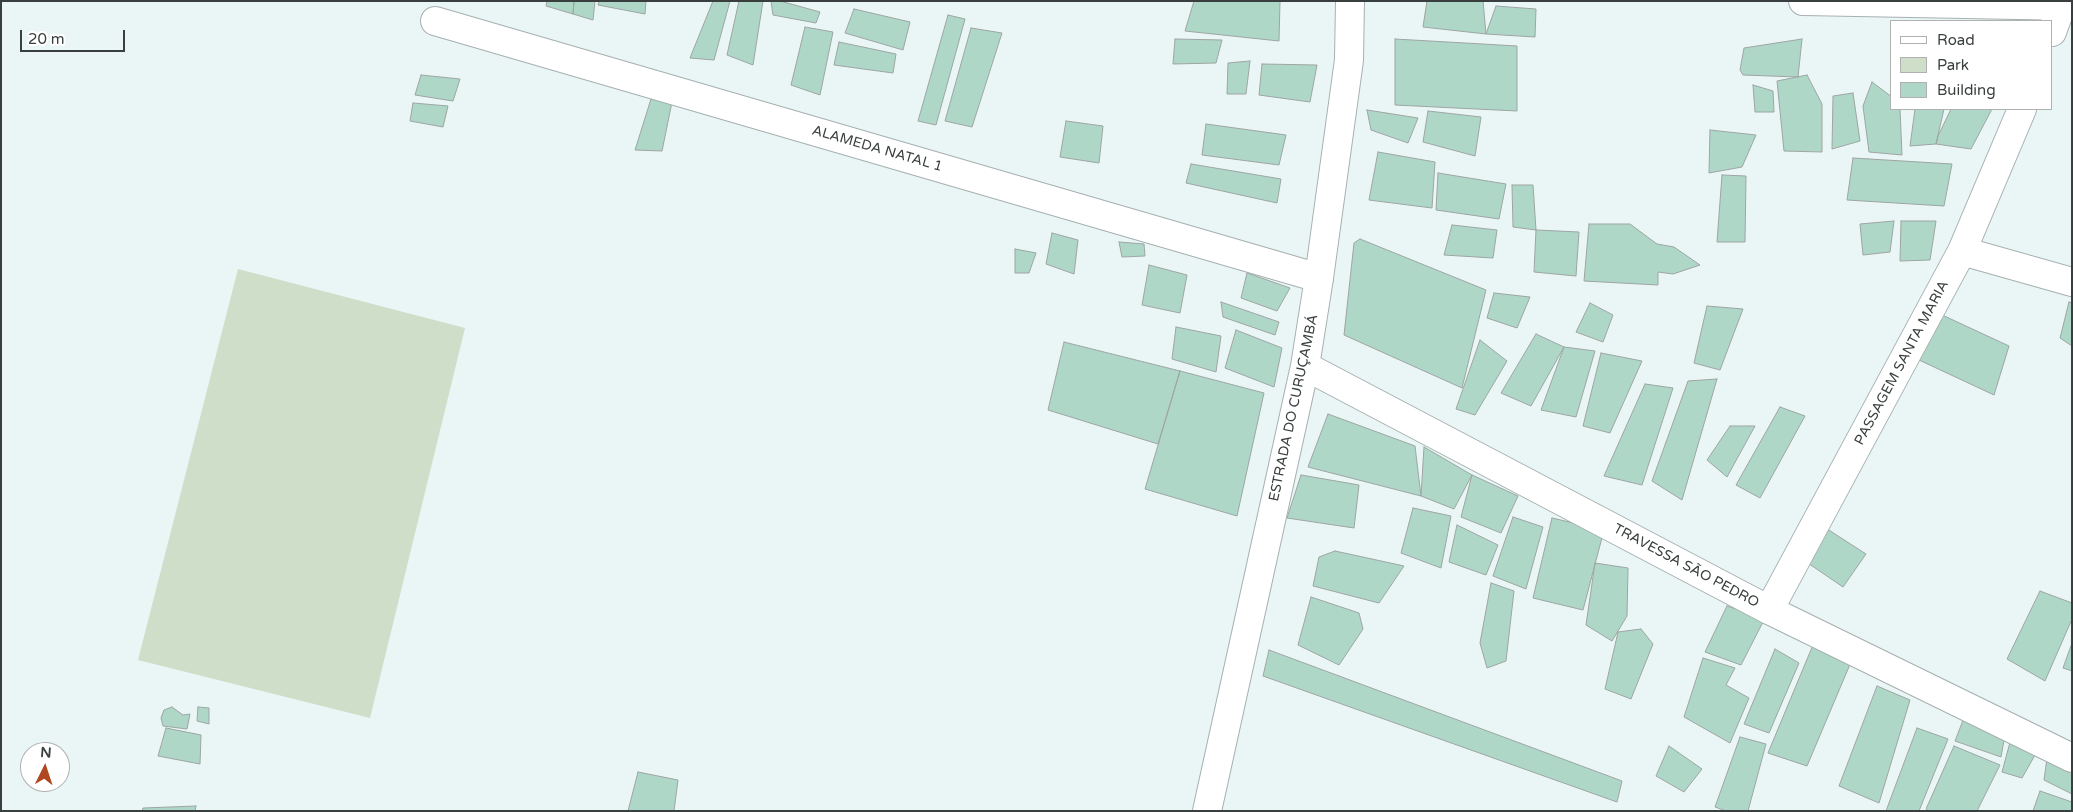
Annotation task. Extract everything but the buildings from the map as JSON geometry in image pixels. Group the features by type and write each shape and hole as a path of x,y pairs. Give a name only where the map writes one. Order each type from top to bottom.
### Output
{"street":[{"name":"ESTRADA DO CURUÇAMBÁ","path":"1207,811 1305,366 1349,60 1350,1"},
{"path":"1803,1 2065,5 2053,30"},
{"name":"ALAMEDA NATAL 1","path":"435,21 1319,278"},
{"name":"PASSAGEM SANTA MARIA","path":"1769,610 1962,250 2022,110"},
{"path":"1962,250 2072,282"},
{"name":"TRAVESSA SÃO PEDRO","path":"1305,366 1769,610 2072,758"}],"green space":[{"path":"238,269 465,328 370,718 138,660"}]}
